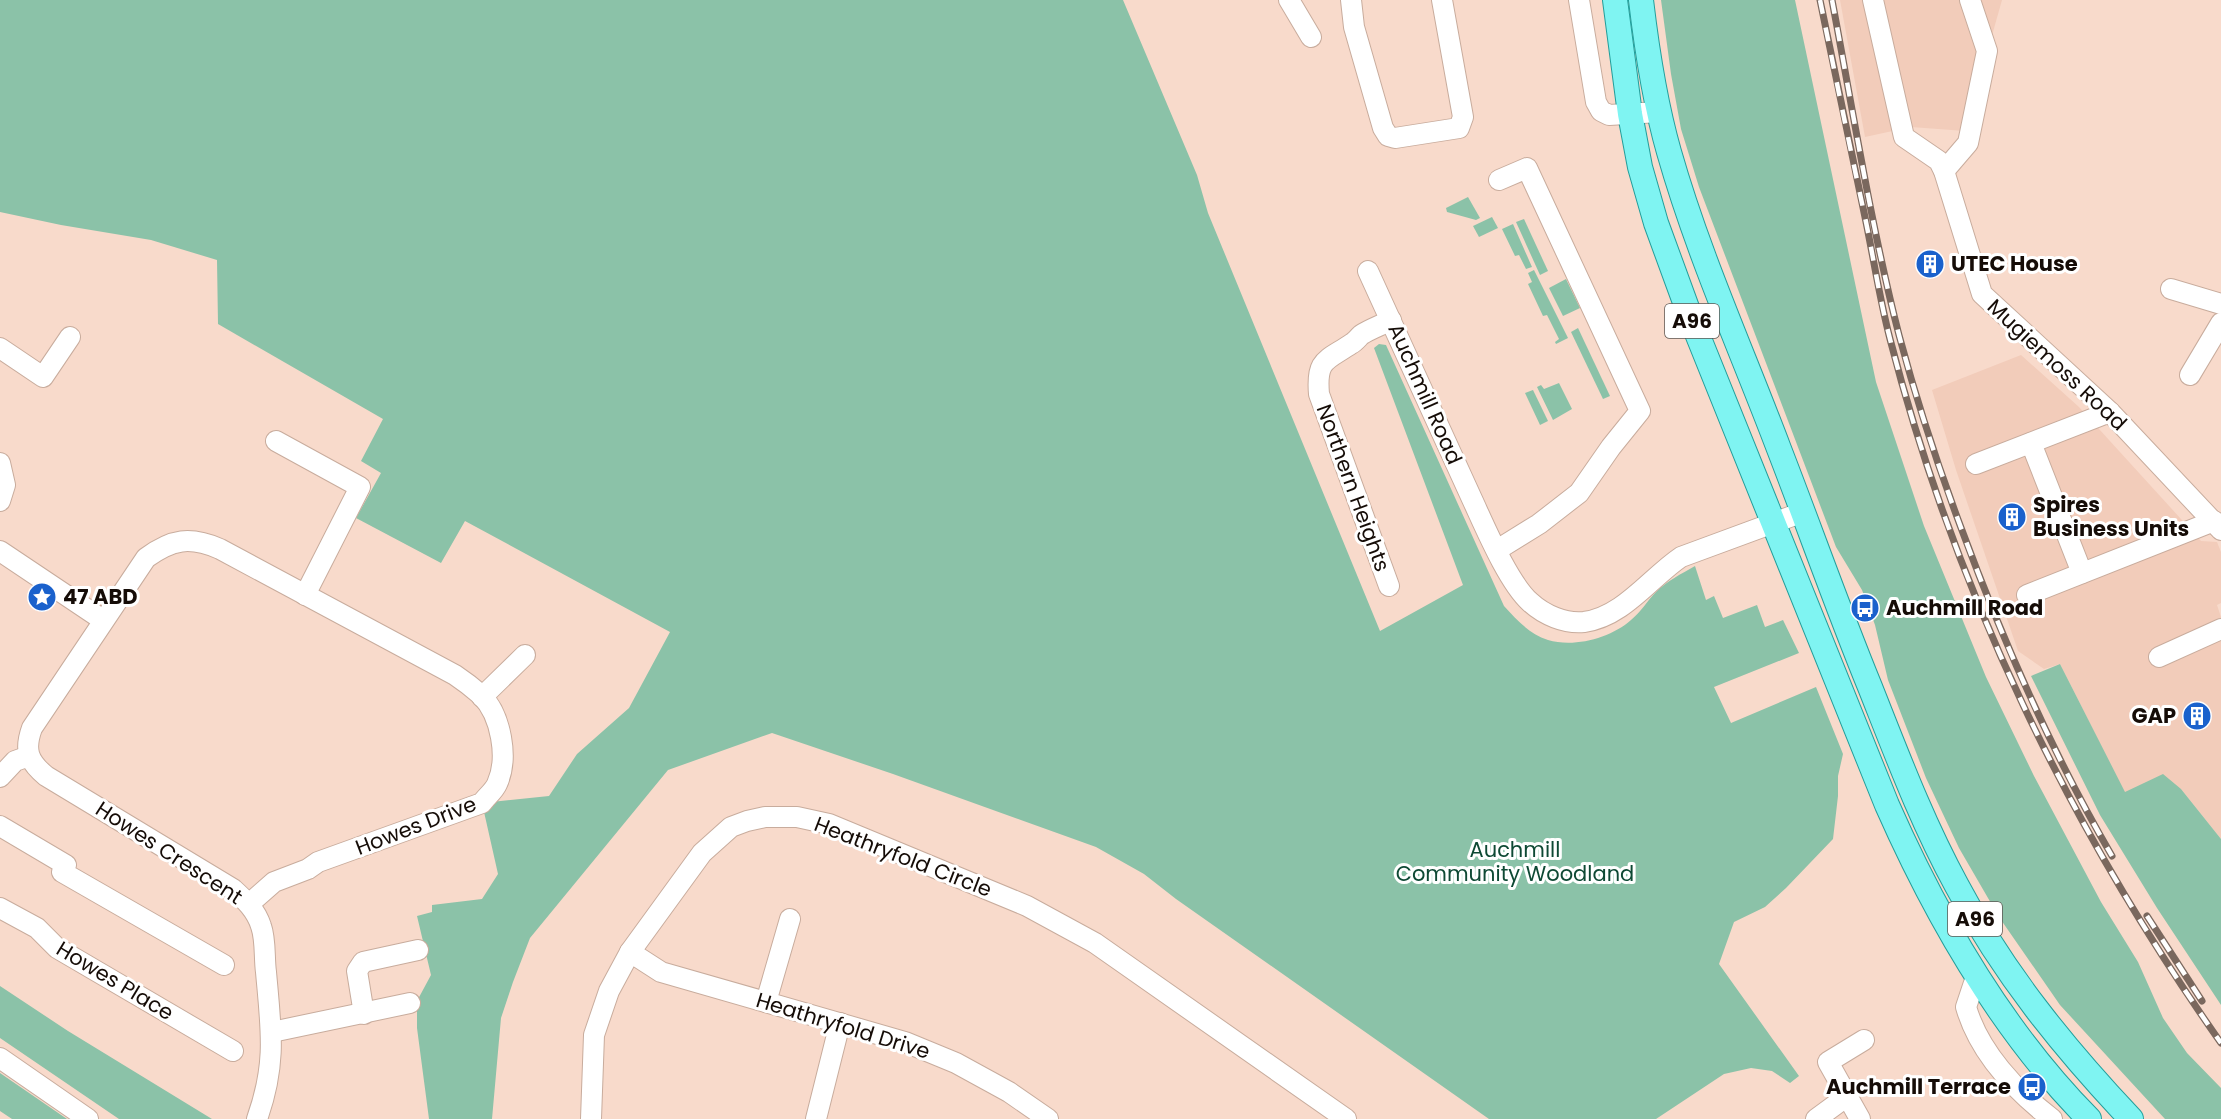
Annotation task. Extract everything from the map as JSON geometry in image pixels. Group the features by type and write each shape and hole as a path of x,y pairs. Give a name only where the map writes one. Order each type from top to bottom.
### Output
{"main road":[{"name":"A96","path":"1615,0 1630,114 1649,201 1668,258 1906,847 1977,974 2022,1039 2089,1119"},
{"name":"A96","path":"1641,0 1659,112 1685,204 1856,654 1914,799 1958,888 2004,964 2072,1054 2131,1119"}],"street":[{"path":"1289,0 1311,38"},
{"path":"1351,0 1354,27 1383,128 1388,136 1395,138 1459,128 1463,117 1442,0"},
{"path":"1579,0 1596,102 1605,114 1659,112"},
{"path":"1873,0 1904,137 1939,161 1944,171 1968,142 1987,51 1970,0"},
{"path":"1497,550 1539,524 1579,493 1640,411 1523,160 1499,180"},
{"name":"Mugiemoss Road","path":"1944,171 1982,294 2110,412 2217,526"},
{"name":"Auchmill Road","path":"1368,271 1497,550 1518,587 1530,602 1544,612 1563,621 1583,622 1601,617 1616,610 1681,557 1773,521 1803,512"},
{"path":"2171,289 2221,304"},
{"name":"Northern Heights","path":"1389,586 1319,394 1318,380 1322,364 1327,358 1352,344 1362,334 1391,320"},
{"path":"2190,375 2221,323"},
{"path":"0,348 43,377 70,337"},
{"path":"1977,464 2110,412"},
{"path":"276,441 360,487 305,595"},
{"path":"2031,443 2082,573"},
{"path":"0,463 5,485 0,501"},
{"path":"2027,595 2082,573 2217,526"},
{"name":"Howes Drive","path":"29,756 27,740 32,728 103,620 146,558 162,547 178,541 202,542 455,675 482,697 494,713 501,736 502,762 496,785 482,803 318,862 308,869 274,882 249,904"},
{"path":"0,551 103,620"},
{"path":"2158,657 2221,629"},
{"path":"482,697 525,655"},
{"path":"0,777 15,761 29,756"},
{"name":"Howes Crescent","path":"29,756 34,766 46,776 233,889 249,904 262,927 272,1032 271,1061 266,1092 257,1119"},
{"name":"Heathryfold Circle","path":"591,1119 594,1035 609,990 630,952 702,853 730,827 765,817 797,817 829,824 1027,906 1095,943 1346,1119"},
{"path":"0,826 66,865 62,872 225,965"},
{"name":"Howes Place","path":"0,908 38,928 57,948 233,1051"},
{"path":"766,1002 790,919"},
{"path":"364,1014 357,971 363,962 418,950"},
{"name":"Heathryfold Drive","path":"630,952 661,972 905,1042 957,1063 1009,1092 1048,1119"},
{"path":"1977,974 1966,1007 1976,1031 2019,1090 2052,1119"},
{"path":"272,1032 410,1003"},
{"path":"816,1119 840,1023"},
{"path":"1860,1119 1828,1062 1864,1040"},
{"path":"0,1058 88,1119"},
{"path":"1816,1119 1846,1097"}],"shaded area":[{"path":"1840,0 2002,0 1965,131 1911,127 1865,137"},
{"path":"2021,355 2079,407 2201,541 2217,542 2221,552 2221,603 2217,605 2221,617 2221,839 2181,789 2125,793 2060,664 2044,669 2018,651 1956,470 1932,390"}],"green space":[{"name":"Auchmill Community Woodland","path":"0,0 1123,0 1197,175 1208,213 1380,631 1463,585 1374,348 1379,344 1386,345 1504,606 1529,630 1548,640 1569,643 1603,636 1635,617 1660,588 1695,566 1706,600 1714,596 1723,618 1757,605 1765,627 1783,620 1799,653 1714,687 1731,723 1816,687 1843,754 1838,776 1833,839 1765,907 1734,922 1719,964 1799,1076 1790,1083 1772,1071 1751,1068 1724,1074 1656,1119 1489,1119 1176,899 1144,874 1096,847 772,733 668,770 530,938 501,1018 492,1119 429,1119 417,1028 417,1001 431,975 417,916 432,912 432,905 482,899 498,874 482,803 549,796 577,754 629,708 670,632 465,521 441,563 356,518 381,473 361,461 383,419 218,324 217,260 151,240 0,212"},
{"path":"1661,0 1795,0 1876,382 1924,526 1986,677 2034,776 2101,902 2138,962 2163,1018 2187,1053 2221,1088 2221,1119 2165,1119 2060,1005 1999,917 1959,848 1926,778 1888,680 1875,625 1862,590 1836,547 1699,187 1681,129"},
{"path":"1468,197 1480,218 1476,220 1447,212 1446,208"},
{"path":"1492,217 1498,228 1479,237 1473,226"},
{"path":"1524,219 1548,271 1540,275 1516,222"},
{"path":"1513,224 1532,267 1526,269 1519,255 1515,256 1502,229"},
{"path":"1534,270 1568,338 1556,344 1555,342 1559,339 1547,315 1543,316 1528,284 1532,282 1528,273"},
{"path":"1566,279 1580,308 1563,316 1549,288"},
{"path":"1578,328 1610,396 1603,399 1571,332"},
{"path":"1559,383 1572,409 1553,420 1537,387 1541,385 1544,389"},
{"path":"1533,390 1548,421 1540,425 1525,393"},
{"path":"2060,664 2125,792 2163,774 2181,789 2221,839 2221,1005 2157,908 2100,815 2031,676"},
{"path":"0,986 68,1031 212,1119 119,1119 0,1038"},
{"path":"0,1073 67,1119 12,1119 0,1111"}],"railway":[{"path":"1820,0 1886,325 1917,433 1948,526 1984,617 2067,793 2115,879 2166,962 2221,1043"},
{"path":"1832,0 1880,252 1899,335 1927,431 1960,525 2010,652 2068,776 2112,856"},
{"path":"2147,916 2202,1001"}],"place":[{"name":"UTEC House","path":"1930,264"},
{"name":"Spires Business Units","path":"2012,517"},
{"name":"47 ABD","path":"42,597"},
{"name":"Auchmill Road","path":"1865,608"},
{"name":"GAP","path":"2197,716"},
{"name":"Auchmill Terrace","path":"2032,1087"}]}
